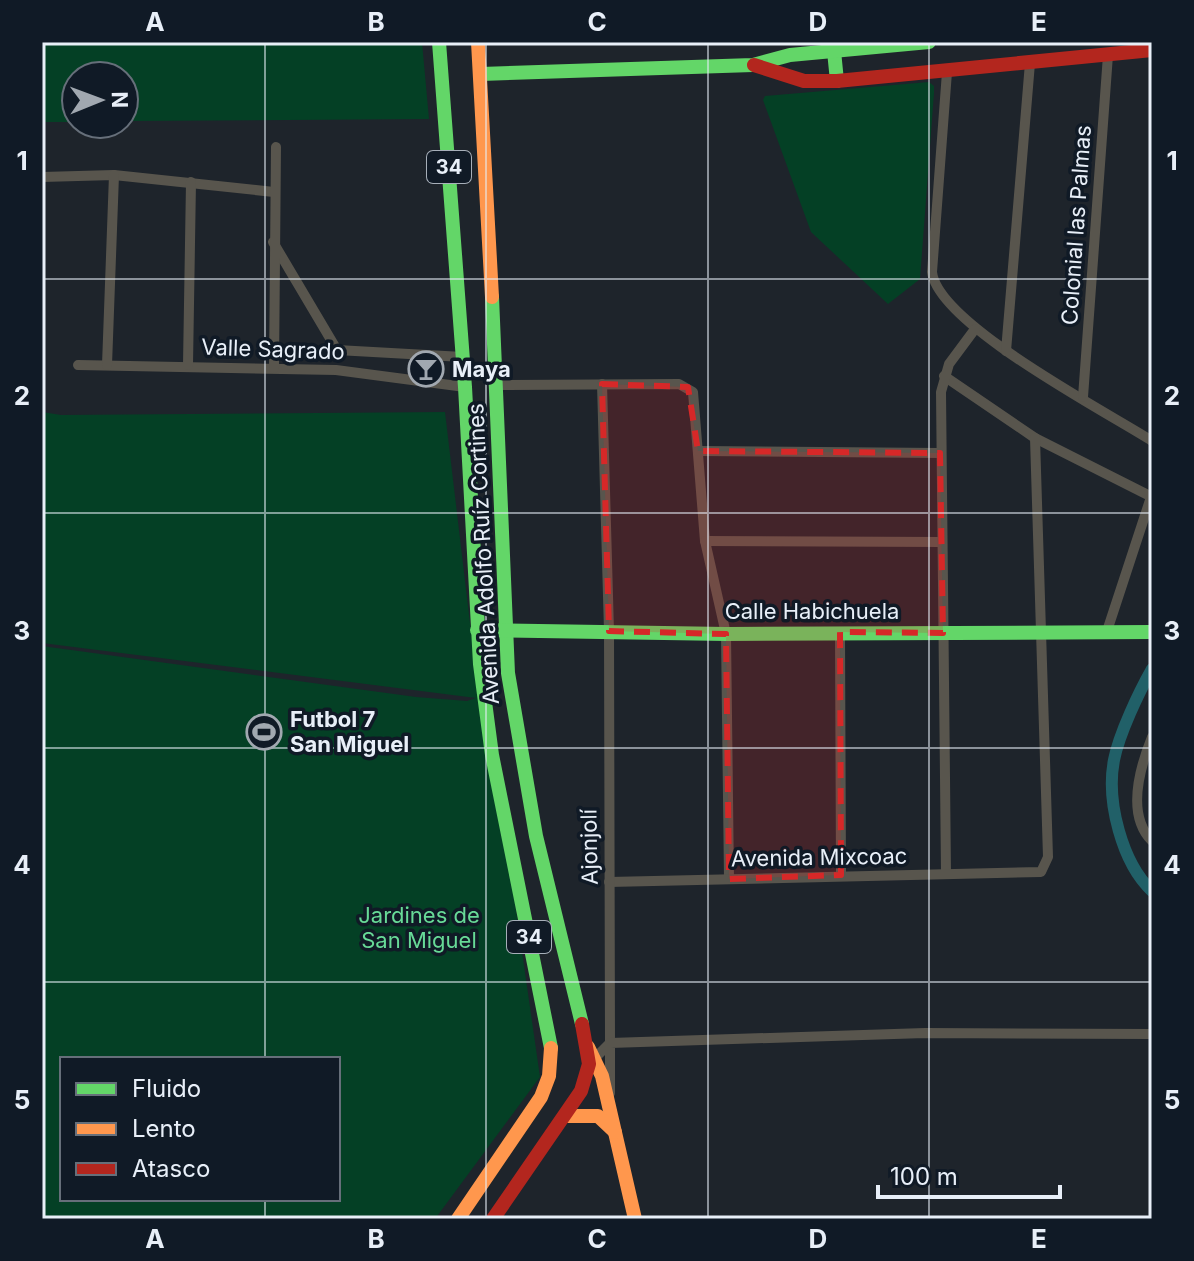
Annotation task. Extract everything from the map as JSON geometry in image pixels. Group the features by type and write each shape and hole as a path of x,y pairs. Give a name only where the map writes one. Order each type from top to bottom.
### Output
{"main road":[{"name":"Avenida Adolfo Ruíz Cortines","path":"439,42 465,387 477,630 492,755 552,1051 549,1076 541,1097 458,1219"},
{"name":"Avenida Adolfo Ruíz Cortines","path":"478,42 497,385 506,630 515,720 536,836 589,1062 610,1111 635,1219"},
{"path":"481,74 753,65 790,55 929,42"},
{"path":"753,65 804,81 837,81 1030,63 1082,50 1108,55 1152,50"},
{"path":"834,51 837,81"},
{"name":"Calle Habichuela","path":"477,630 726,634 1150,632"},
{"path":"589,1062 610,1111"},
{"path":"493,1219 565,1116 589,1062"},
{"path":"565,1116 598,1116 615,1132"}],"street":[{"name":"Colonial las Palmas","path":"1083,397 1108,55"},
{"path":"1006,351 1030,63"},
{"path":"947,72 932,272 937,290 975,329 1006,351 1152,441"},
{"path":"274,368 276,147"},
{"path":"42,177 114,175 274,192"},
{"path":"107,365 114,175"},
{"path":"188,365 191,182"},
{"path":"273,242 337,350 336,370"},
{"path":"946,874 940,453 944,376 975,329"},
{"path":"337,350 463,357"},
{"name":"Valle Sagrado","path":"78,365 336,370 465,387"},
{"path":"944,376 1035,438 1152,496 1107,631"},
{"name":"Ajonjolí","path":"602,384 609,631 610,1111"},
{"path":"497,385 679,384 688,387 695,402 705,541 726,634 729,879"},
{"path":"1035,438 1041,632"},
{"path":"698,451 940,453"},
{"path":"705,541 942,542"},
{"path":"840,632 841,875"},
{"name":"Avenida Mixcoac","path":"609,882 841,875 1030,875 1041,872 1048,857 1041,632"},
{"path":"1152,737 1139,779 1141,827 1152,841"},
{"path":"1139,779 1152,779"},
{"path":"589,1062 610,1043 925,1033 1152,1034"}],"highlighted area":[{"path":"602,384 688,387 698,451 940,453 943,633 840,632 841,875 729,879 726,634 609,631"}],"green space":[{"path":"42,42 422,42 429,119 140,121 140,60 60,60 60,122 42,122"},
{"path":"929,82 934,86 934,93 920,279 888,304 811,232 763,100 765,96"},
{"name":"Jardines de San Miguel","path":"42,412 61,415 445,412 479,699 505,833 540,1077 435,1219 42,1219 42,646 416,697 467,701 476,698 42,643"}],"waterway":[{"path":"1152,669 1120,738 1112,776 1115,812 1125,848 1141,879 1152,891"}],"traffic: fast":[{"path":"439,42 465,387 480,664 492,755 551,1048"},
{"path":"481,74 753,65 790,55 929,42"},
{"path":"834,51 837,81"},
{"path":"492,297 508,673 536,836 582,1024"},
{"path":"477,630 726,634 1152,632"}],"traffic: slow":[{"path":"478,42 492,297"},
{"path":"588,1047 602,1076 635,1219"},
{"path":"458,1219 541,1097 549,1076 551,1048"},
{"path":"565,1116 598,1116 615,1132"}],"traffic: jam":[{"path":"754,65 804,81 837,81 1152,50"},
{"path":"493,1219 581,1091 589,1064 582,1024"}],"place":[{"name":"Maya","path":"426,369"},
{"name":"Futbol 7 San Miguel","path":"264,732"}]}
